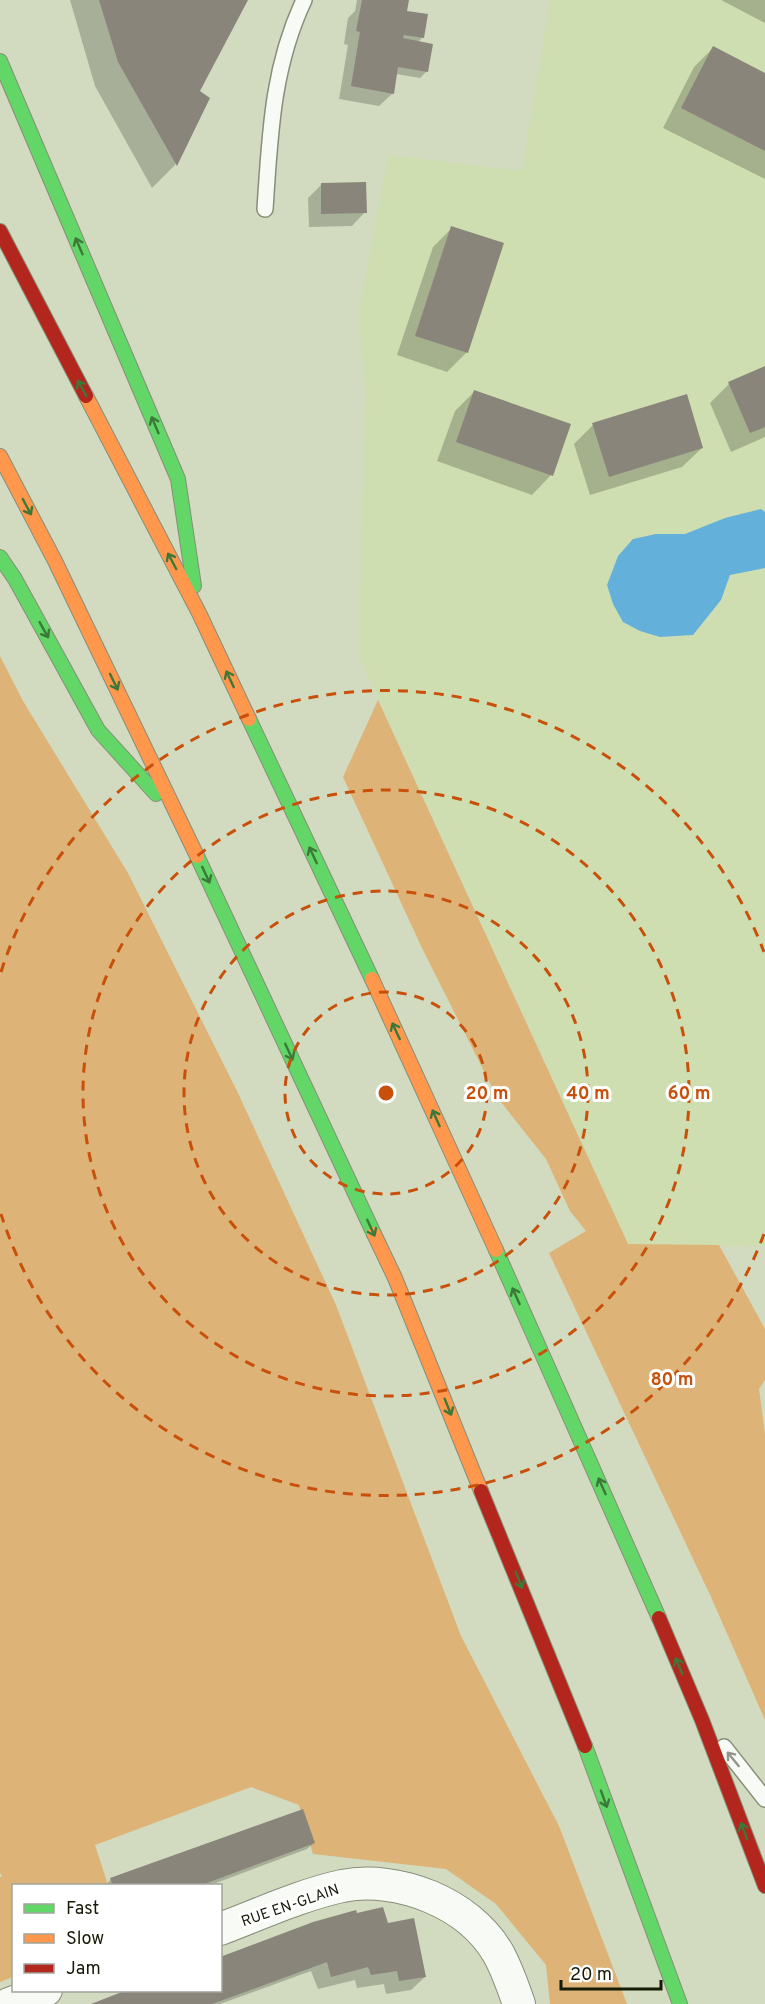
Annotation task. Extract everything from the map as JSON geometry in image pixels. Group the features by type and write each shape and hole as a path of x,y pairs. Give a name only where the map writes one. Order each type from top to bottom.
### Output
{"highway":[{"path":"0,61 178,479 199,613"},
{"path":"0,231 199,613 421,1084 625,1536 702,1720 765,1886"},
{"path":"0,456 55,561 181,822 394,1278 584,1744 681,2004"},
{"path":"0,557 15,579 98,730 181,822"}],"street":[{"name":"RUE EN-GLAIN","path":"222,1928 342,1886 377,1884 417,1892 447,1905 475,1925 497,1951 519,2004"},
{"path":"9,2004 41,1992"}],"lane":[{"path":"265,209 273,99 290,29 304,0"},
{"path":"702,1720 765,1799"}],"shaded area":[{"path":"550,0 765,0 765,1246 628,1244 359,656 365,391 359,312 388,155 522,171"},
{"path":"0,656 23,701 128,873 237,1091 336,1305 461,1636 559,1826 627,2004 550,2004 546,1965 496,1904 446,1869 313,1854 299,1805 251,1787 95,1845 108,1884 12,1884 12,1977 0,1982 0,1877 2,1876 0,1873"},
{"path":"378,700 628,1244 719,1245 765,1329 765,1380 759,1389 765,1434 765,1720 711,1597 549,1253 586,1231 570,1211 546,1159 497,1097 422,948 343,777"}],"water":[{"path":"761,509 765,512 765,568 730,575 721,600 693,635 660,637 640,631 623,622 613,604 607,585 618,556 633,539 656,534 685,534 725,518"}],"building":[{"path":"99,0 248,0 200,91 210,98 177,166 118,62"},
{"path":"362,0 409,0 407,11 428,14 424,38 404,35 403,38 433,44 428,72 398,67 394,94 351,86 360,32 356,31"},
{"path":"713,46 765,73 765,151 681,108"},
{"path":"366,182 367,213 321,214 321,183"},
{"path":"451,226 504,243 468,353 415,336"},
{"path":"765,366 765,427 750,433 728,382"},
{"path":"474,390 571,424 553,476 456,442"},
{"path":"687,394 703,448 609,477 592,423"},
{"path":"303,1809 315,1843 204,1884 112,1884 110,1878"},
{"path":"383,1907 388,1923 414,1918 426,1977 399,1981 397,1971 371,1975 368,1967 331,1977 327,1962 212,2004 91,2004 122,1992 222,1992 222,1956 313,1922 356,1910 357,1913"}],"traffic: fast":[{"path":"0,61 178,479 194,586"},
{"path":"0,557 15,579 98,730 156,794"},
{"path":"249,719 372,979"},
{"path":"197,856 374,1234"},
{"path":"496,1250 659,1618"},
{"path":"585,1746 680,2004"}],"traffic: slow":[{"path":"86,396 199,613 249,719"},
{"path":"0,456 55,561 197,856"},
{"path":"372,979 496,1250"},
{"path":"374,1234 395,1278 481,1491"}],"traffic: jam":[{"path":"0,231 86,396"},
{"path":"481,1491 585,1746"},
{"path":"659,1618 702,1720 765,1886"}]}
